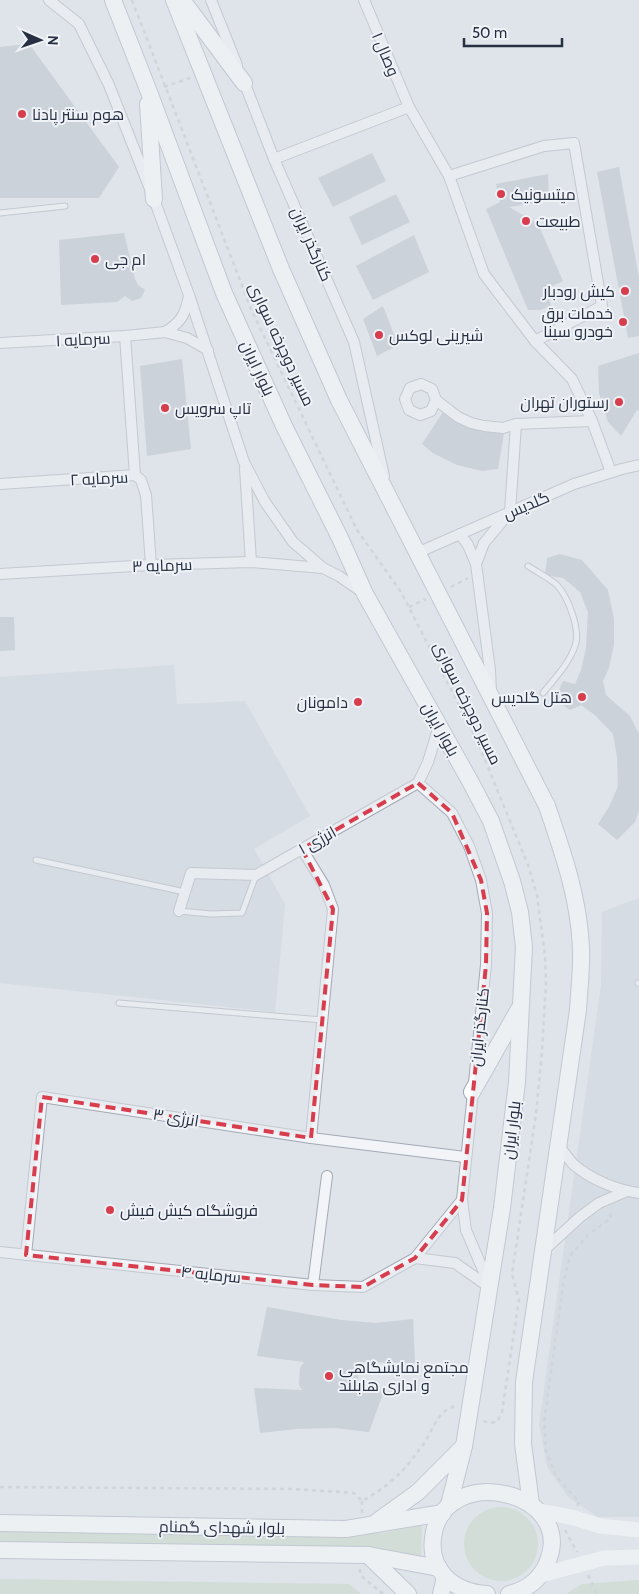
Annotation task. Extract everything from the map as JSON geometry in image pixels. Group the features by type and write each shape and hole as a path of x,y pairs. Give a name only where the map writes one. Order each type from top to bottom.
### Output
{"main road":[{"name":"بلوار ایران","path":"113,0 148,88 224,293 284,426 340,538 365,594 491,822 512,881 520,912 524,947 517,1082 502,1208 490,1287 464,1411 464,1446 446,1509 437,1521 432,1540 435,1560 442,1572"},
{"path":"174,0 281,269 339,400 547,806 568,866 577,902 581,949 578,1010 524,1382 523,1444 535,1508 548,1528 551,1548 548,1562 533,1584 509,1594"},
{"path":"182,0 244,83"},
{"path":"148,88 154,199"},
{"path":"472,1092 521,1004"},
{"path":"374,1524 418,1492 464,1446"},
{"name":"بلوار شهدای گمنام","path":"0,1523 346,1529 446,1509 466,1495 485,1493 514,1496 535,1508"},
{"name":"بلوار شهدای گمنام","path":"0,1550 368,1555 442,1572"},
{"path":"368,1555 408,1594"},
{"path":"442,1572 442,1594"},
{"path":"442,1572 460,1588 470,1592 487,1594"}],"street":[{"path":"49,0 79,24 109,85 189,294 244,462 265,502 293,542 323,568 339,576 365,594"},
{"name":"کنارگذر ایران","path":"211,0 274,159 354,342 388,496"},
{"name":"وصال ۱","path":"364,0 409,107 449,176 484,274 536,341 572,379 592,421 611,472"},
{"path":"274,159 409,107"},
{"path":"449,176 544,146 574,143 602,306 536,341"},
{"path":"166,332 177,325 186,312 189,294"},
{"path":"166,332 187,338 208,350"},
{"name":"سرمایه ۱","path":"0,344 166,332"},
{"path":"125,336 135,475"},
{"path":"436,400 471,423 503,428 516,424 592,421"},
{"path":"476,564 484,543 510,512 516,424"},
{"path":"244,462 251,562"},
{"name":"گلدیس","path":"417,553 574,484 611,472 639,466"},
{"name":"سرمایه ۲","path":"0,484 135,475 141,480 146,495 151,565"},
{"path":"460,534 468,545 476,564 490,670 491,698"},
{"name":"سرمایه ۳","path":"0,574 151,565 251,562 323,568"},
{"path":"418,783 428,762 439,726"},
{"name":"کنارگذر ایران","path":"418,783 452,813 469,846 481,880 487,913 486,965 462,1200 466,1230 490,1287"},
{"name":"انرژی ۱","path":"256,875 418,783"},
{"path":"302,849 324,885 333,909 311,1138"},
{"path":"179,911 191,873 256,875"},
{"name":"انرژی ۳","path":"26,1254 42,1097 311,1138 466,1158"},
{"path":"558,1145 572,1163 588,1176 627,1192 639,1193"},
{"path":"313,1285 327,1176"},
{"path":"543,1252 599,1202 627,1192"},
{"path":"414,1258 462,1200"},
{"name":"سرمایه ۴","path":"0,1252 313,1285 363,1287 414,1258"},
{"path":"414,1258 455,1263 490,1287"},
{"path":"535,1508 600,1526 639,1530"},
{"path":"533,1584 583,1564 604,1558 639,1557"}],"lane":[{"path":"0,213 65,206"},
{"path":"528,566 557,586 569,606 576,628 576,645 562,669 542,694"},
{"path":"36,860 185,892"},
{"path":"179,911 210,914 242,913 256,875"},
{"path":"119,1003 322,1020"}],"path":[{"name":"مسیر دوچرخه سواری","path":"132,0 251,309 357,530 401,592 476,738 528,865 537,895 543,932 546,982 536,1114 512,1274 519,1300 502,1412 497,1422 489,1423 464,1411"},
{"path":"148,88 165,87 203,74"},
{"path":"597,1594 564,1528 579,1502 556,1476 546,1451 545,1414 564,1279 570,1256 590,1234 611,1218 608,1199"},
{"path":"0,1487 294,1489 354,1493 362,1501 377,1493 409,1464 442,1414 449,1408 464,1411"}],"highlighted area":[{"path":"418,783 452,813 481,880 487,913 486,965 462,1200 415,1258 363,1287 313,1285 26,1255 42,1097 311,1138 333,909 302,849"}],"shaded area":[{"path":"174,665 177,704 245,701 310,816 254,849 285,904 275,1012 0,983 0,677"},
{"path":"639,898 639,1517 598,1517 569,1498 547,1467 539,1424 601,985 602,912"}],"green space":[{"path":"494,1507 508,1507 522,1513 532,1523 538,1537 536,1558 522,1575 508,1581 494,1581 480,1575 470,1565 464,1551 464,1537 470,1523 480,1513"},
{"path":"422,1525 421,1557 354,1547 0,1542 0,1527 382,1533"},
{"path":"0,1579 349,1584 361,1594 0,1594"},
{"path":"639,1580 639,1594 566,1594 582,1584"}],"building":[{"path":"29,44 119,167 99,198 0,198 0,47"},
{"path":"372,153 386,181 333,207 318,178"},
{"path":"619,167 639,278 639,336 628,338 597,172"},
{"path":"548,174 549,201 509,207 538,224 563,281 546,289 551,306 540,310 528,310 486,209 500,202 496,184"},
{"path":"396,194 410,222 362,245 349,217"},
{"name":"ام جی","path":"124,233 135,279 138,285 145,290 141,298 132,301 125,296 117,302 61,305 59,240"},
{"path":"414,235 429,272 373,300 356,266"},
{"path":"383,306 398,345 377,356 363,319"},
{"path":"639,353 639,411 637,410 621,436 608,422 599,393 598,366"},
{"name":"تاپ سرویس","path":"182,359 191,449 147,456 140,366"},
{"path":"443,412 467,427 504,433 498,469 482,471 457,465 433,453 422,444"},
{"name":"هتل گلدیس","path":"560,554 582,560 608,590 614,619 614,644 609,668 603,681 606,695 630,716 639,734 639,810 635,822 617,840 598,824 609,807 618,786 617,757 613,734 595,715 581,705 570,710 555,700 563,681 575,684 581,670 586,648 588,612 580,592 563,578 545,575 547,558"},
{"path":"0,617 14,617 15,650 0,651"},
{"name":"مجتمع نمایشگاهی و اداری هابلند","path":"267,1307 341,1320 376,1323 413,1319 415,1363 356,1362 359,1367 357,1389 384,1391 369,1432 335,1428 296,1429 260,1433 254,1388 302,1390 299,1385 300,1368 304,1362 257,1356"}],"place":[{"name":"هوم سنتر پادنا","path":"22,114"},
{"name":"میتسونیک","path":"501,194"},
{"name":"طبیعت","path":"526,221"},
{"name":"ام جی","path":"95,259"},
{"name":"کیش رودبار","path":"625,291"},
{"name":"خدمات برق خودرو سینا","path":"623,322"},
{"name":"شيرينی لوكس","path":"379,335"},
{"name":"رستوران تهران","path":"619,402"},
{"name":"تاپ سرویس","path":"165,408"},
{"name":"هتل گلدیس","path":"582,697"},
{"name":"دامونان","path":"358,702"},
{"name":"فروشگاه کیش فیش","path":"110,1210"},
{"name":"مجتمع نمایشگاهی و اداری هابلند","path":"329,1376"}]}
